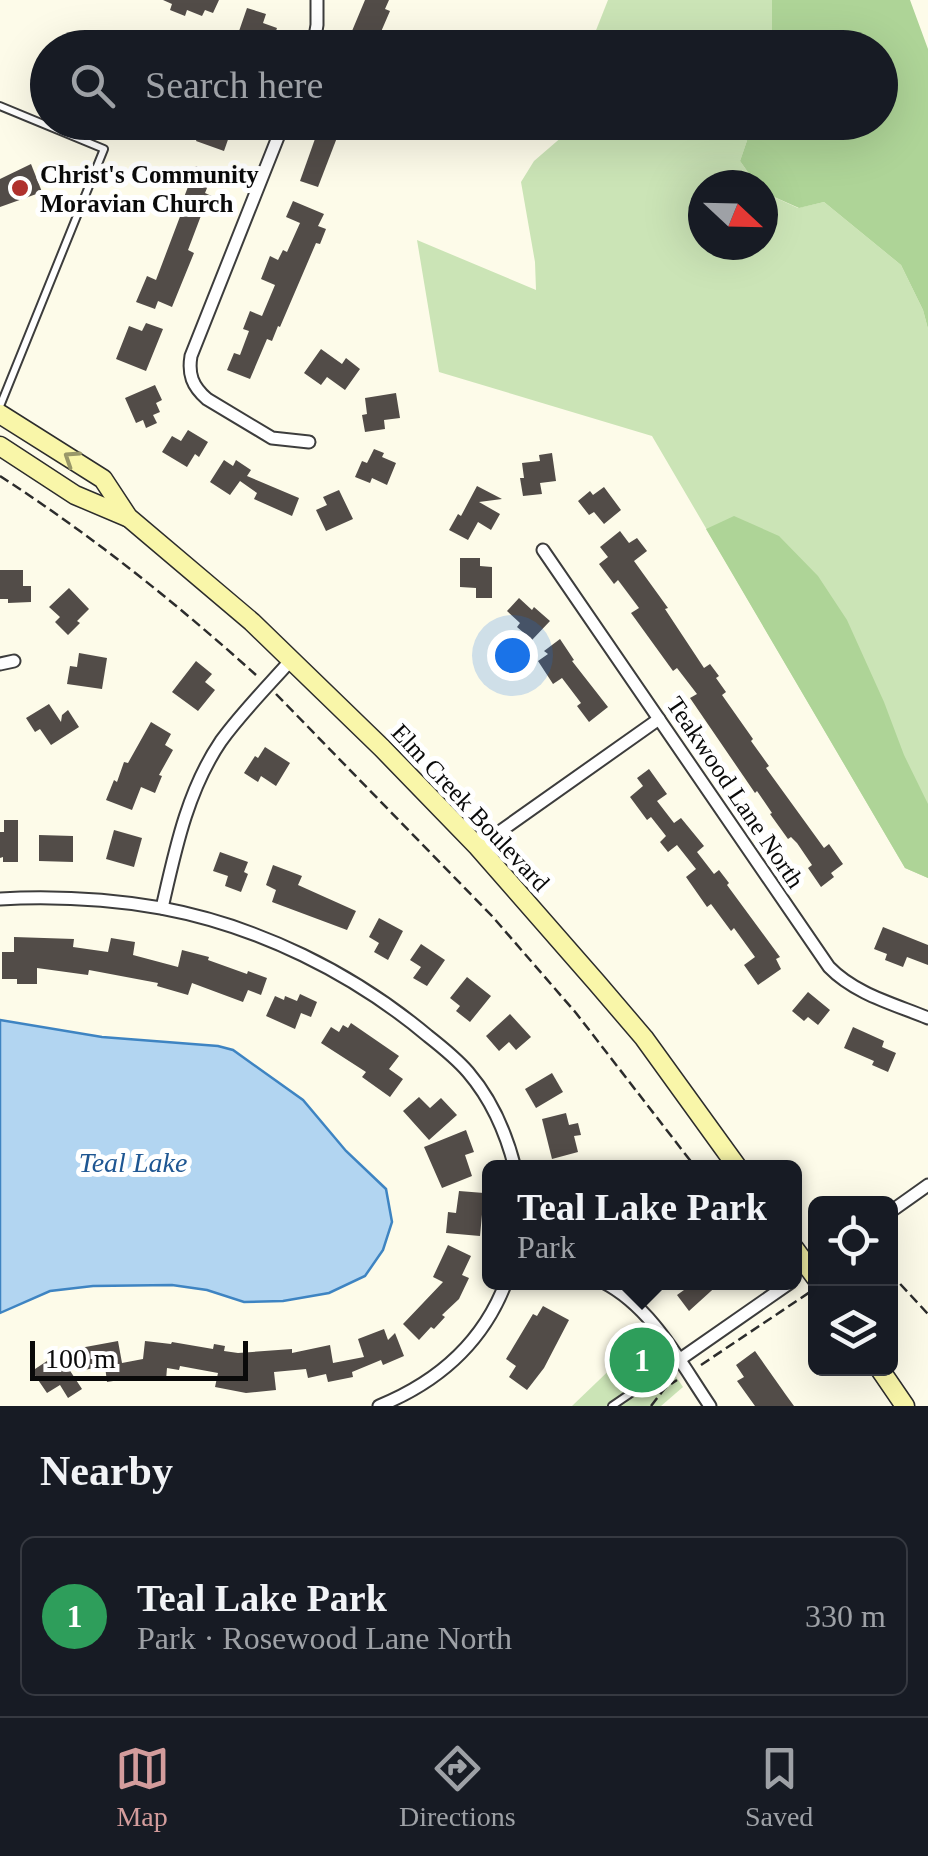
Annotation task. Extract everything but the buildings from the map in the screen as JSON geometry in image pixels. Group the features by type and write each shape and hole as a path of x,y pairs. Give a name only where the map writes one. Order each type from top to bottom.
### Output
{"main road":[{"name":"Elm Creek Boulevard","path":"0,414 103,479 128,517 292,659 478,846 644,1038 732,1160"},
{"name":"Elm Creek Boulevard","path":"0,446 75,495 128,517"},
{"path":"884,1376 905,1406"}],"street":[{"path":"316,30 317,0"},
{"path":"277,140 189,368 198,391 207,399 272,438 309,442"},
{"name":"Teakwood Lane North","path":"543,550 828,967 864,992 928,1018"},
{"path":"162,908 185,815 200,779 220,744 292,659"},
{"path":"0,664 14,661"},
{"path":"478,846 659,719"},
{"path":"0,899 71,898 162,908 249,933 323,965 409,1020 467,1070 498,1117 512,1160"},
{"path":"898,1206 928,1185"},
{"path":"379,1406 409,1394 439,1374 486,1321 502,1290"},
{"path":"614,1290 652,1322 710,1406"},
{"path":"679,1360 783,1290"}],"lane":[{"path":"0,106 30,118"},
{"path":"0,406 104,149 82,140"},
{"path":"612,1406 679,1360"}],"path":[{"path":"0,476 99,544 191,617 268,686 492,916 576,1013 690,1160"},
{"path":"898,1282 928,1314"},
{"path":"698,1366 803,1296"},
{"path":"651,1406 665,1388 678,1380"}],"green space":[{"path":"608,0 772,0 772,30 596,30"},
{"path":"772,0 910,0 928,49 928,329 901,265 824,202 799,208 778,199 778,170 746,170 740,161 747,140 898,140 898,30 772,30"},
{"path":"558,140 747,140 740,161 746,170 688,170 688,260 778,260 778,199 798,208 824,202 901,265 928,329 928,878 905,868 652,436 439,372 417,240 536,290 521,182 534,161"},
{"path":"734,516 779,536 818,576 847,620 928,804 928,878 905,868 706,529"},
{"path":"647,1334 683,1387 661,1406 572,1406"}],"water":[{"name":"Teal Lake","path":"0,1020 102,1037 233,1050 303,1100 346,1151 386,1189 392,1222 383,1250 365,1276 329,1293 283,1301 244,1302 207,1290 172,1285 93,1286 50,1291 0,1313"}],"place":[{"name":"Christ's Community Moravian Church","path":"20,188"},
{"name":"Teal Lake Park","path":"642,1360"}]}
